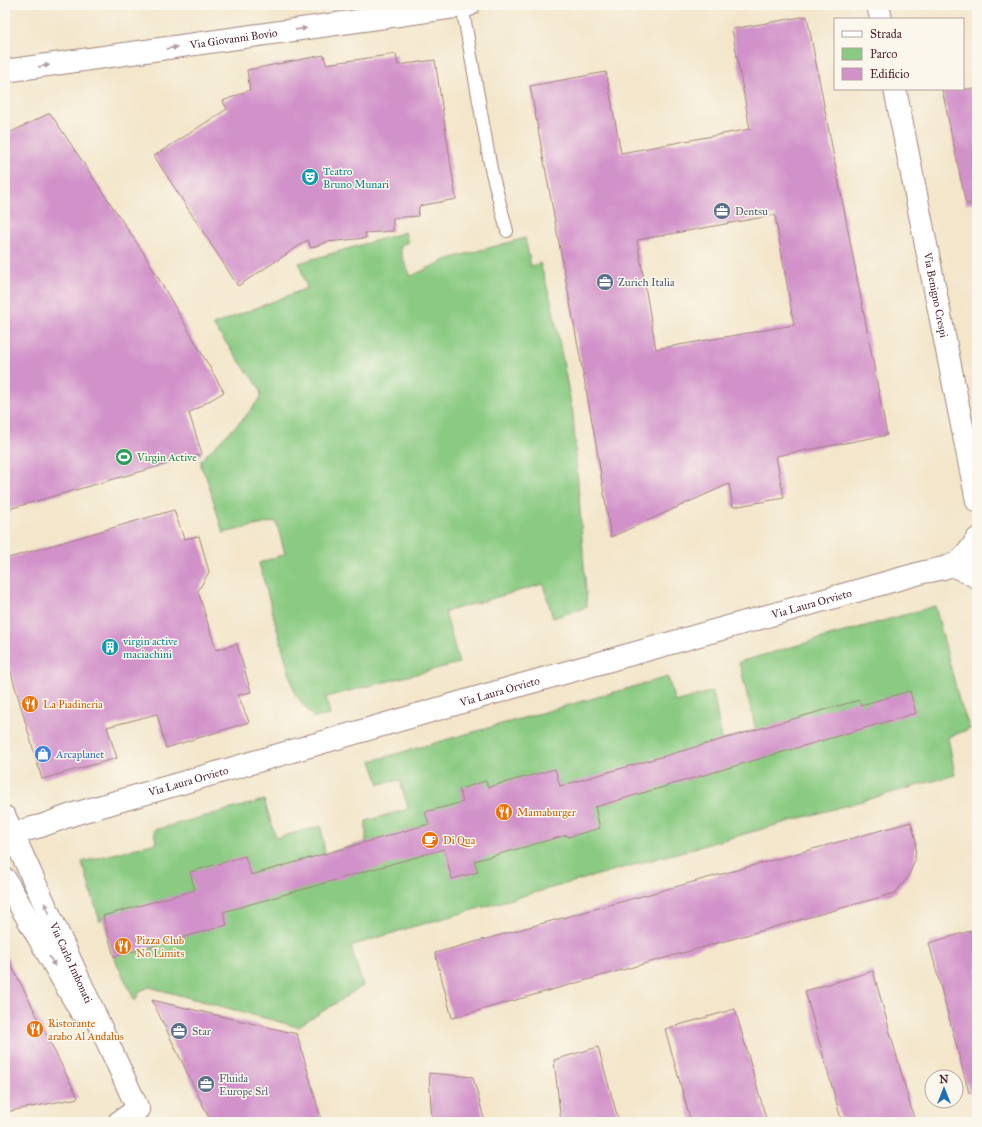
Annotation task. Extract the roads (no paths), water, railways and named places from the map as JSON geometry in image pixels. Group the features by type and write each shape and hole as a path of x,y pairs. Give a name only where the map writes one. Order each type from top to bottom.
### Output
{"street":[{"name":"Via Giovanni Bovio","path":"5,71 465,5"},
{"path":"878,5 880,18"},
{"name":"Via Benigno Crespi","path":"894,90 977,501"},
{"path":"977,539 970,551 954,566 977,578"},
{"name":"Via Laura Orvieto","path":"8,828 40,826 89,809 491,694 924,572 954,566"},
{"name":"Via Carlo Imbonati","path":"8,828 142,1116"},
{"name":"Via Carlo Imbonati","path":"5,879 142,1116"},
{"path":"119,1122 142,1116"}],"lane":[{"name":"Via Giovanni Bovio","path":"465,5 491,169 507,231"}],"place":[{"name":"Teatro Bruno Munari","path":"310,177"},
{"name":"Dentsu","path":"722,211"},
{"name":"Zurich Italia","path":"605,282"},
{"name":"Virgin Active","path":"124,457"},
{"name":"virgin active maciachini","path":"110,647"},
{"name":"La Piadineria","path":"30,704"},
{"name":"Arcaplanet","path":"43,754"},
{"name":"Mamaburger","path":"504,812"},
{"name":"Di Qua","path":"430,840"},
{"name":"Pizza Club No Limits","path":"123,946"},
{"name":"Ristorante arabo Al Andalus","path":"35,1029"},
{"name":"Star","path":"179,1031"},
{"name":"Fluida Europe Srl","path":"206,1084"}]}
